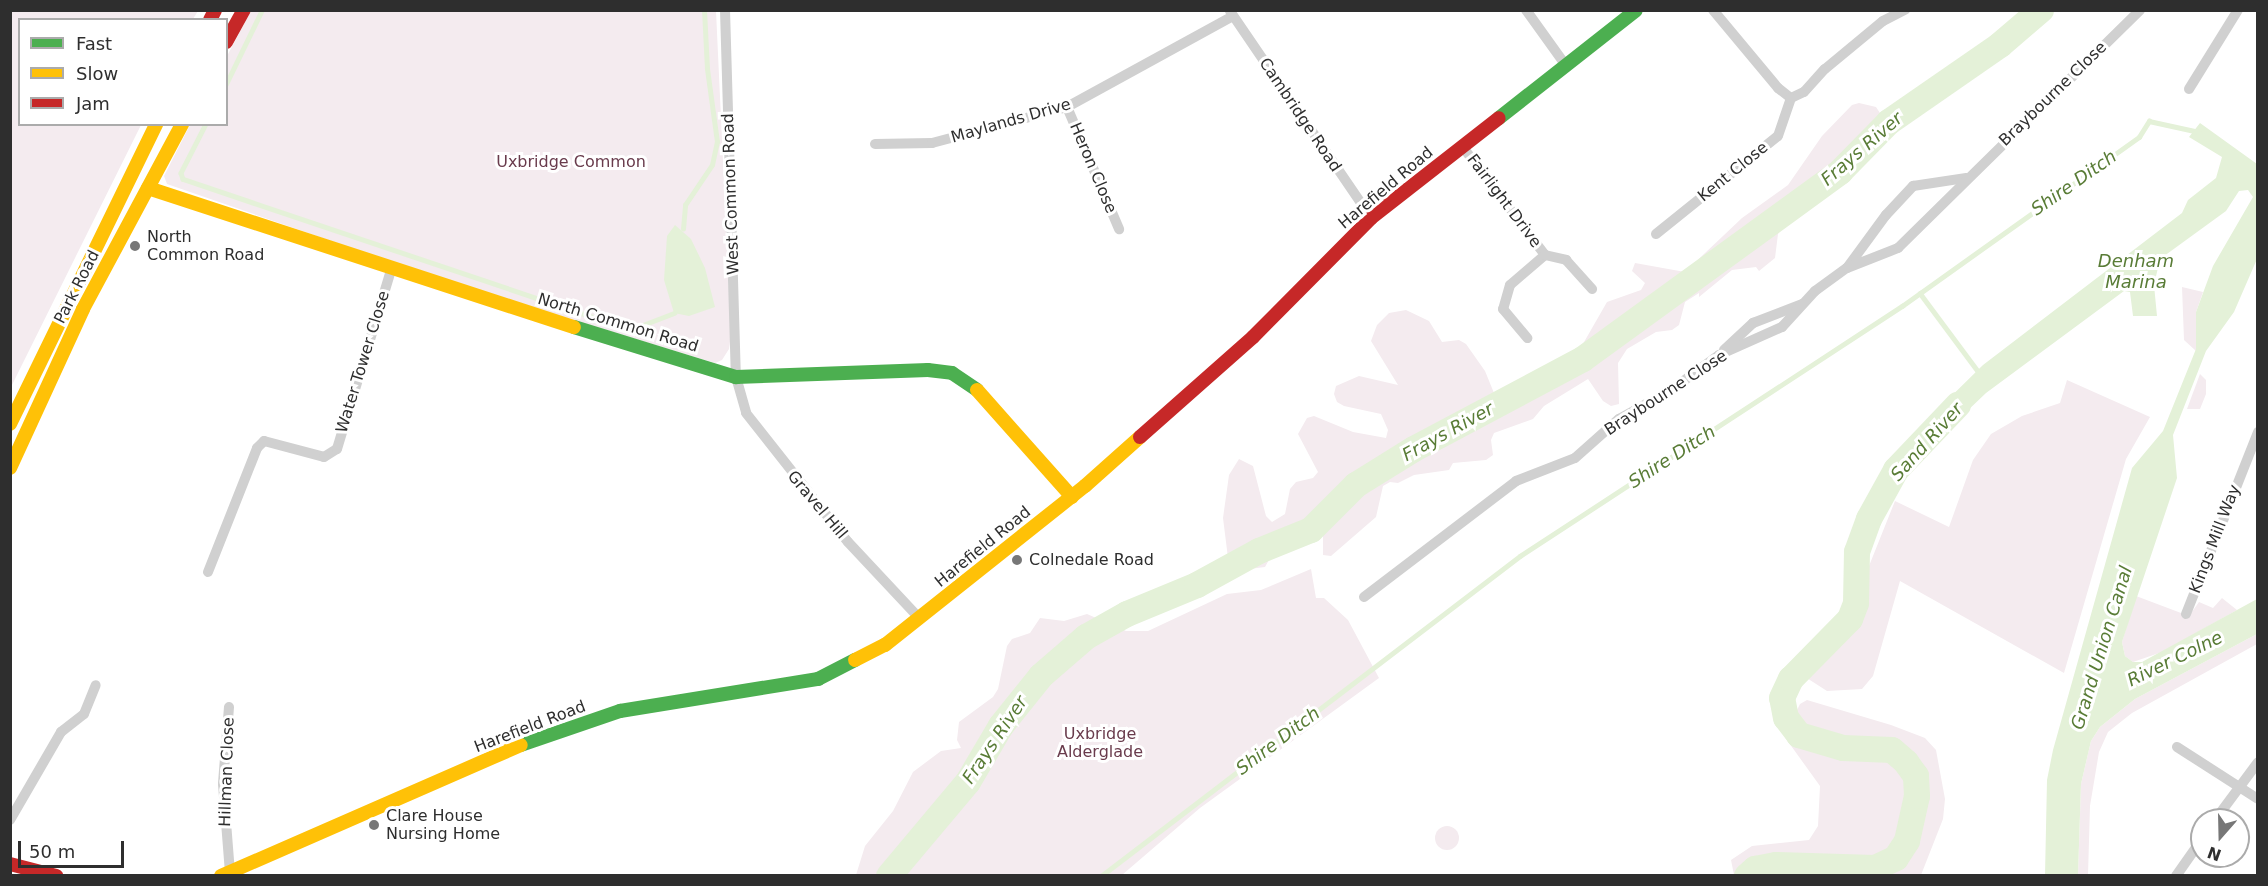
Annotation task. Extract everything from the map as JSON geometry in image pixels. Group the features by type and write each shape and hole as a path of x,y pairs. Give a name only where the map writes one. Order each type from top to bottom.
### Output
{"main road":[{"path":"228,38 244,10"},
{"name":"Harefield Road","path":"225,874 251,869 535,739 620,711 818,679 885,645 1072,496 1253,337 1371,218 1568,67 1636,10"},
{"name":"Park Road","path":"10,424 155,126"},
{"name":"Park Road","path":"10,468 83,309 181,126"},
{"name":"North Common Road","path":"148,188 391,270 736,377"},
{"path":"736,377 928,370 952,373 981,392 1072,496"},
{"path":"10,864 56,876"}],"street":[{"name":"West Common Road","path":"725,10 736,377"},
{"path":"1526,10 1568,67"},
{"path":"1713,10 1778,88 1791,98 1804,92 1825,69 1883,21 1905,10"},
{"name":"Braybourne Close","path":"1847,268 1898,248 1934,216 1966,178 2140,10"},
{"path":"2189,89 2238,10"},
{"name":"Maylands Drive","path":"875,144 932,143 1067,107 1232,13"},
{"name":"Cambridge Road","path":"1232,13 1371,218"},
{"name":"Kent Close","path":"1656,234 1778,136 1791,98"},
{"name":"Heron Close","path":"1067,107 1119,229"},
{"name":"Fairlight Drive","path":"1462,147 1545,255 1510,285 1503,309 1527,338"},
{"name":"Braybourne Close","path":"1364,597 1516,481 1575,458 1620,419 1671,390 1719,355 1782,327 1803,304 1847,268 1886,215 1913,186 1966,178"},
{"path":"1545,255 1566,260 1592,289"},
{"name":"Water Tower Close","path":"208,572 257,448 264,441 324,457 337,449 391,270"},
{"path":"1719,355 1753,322 1803,304"},
{"name":"Gravel Hill","path":"736,377 746,413 766,442 848,542 920,619"},
{"name":"Kings Mill Way","path":"2186,614 2258,432"},
{"path":"10,820 62,732 84,714 96,685"},
{"name":"Hillman Close","path":"225,874 223,784 229,707"},
{"path":"2177,747 2258,799"},
{"path":"2224,808 2258,762"},
{"path":"2175,876 2190,855"}],"green space":[{"path":"11,10 198,11 194,18 18,18 18,126 141,126 11,387"},
{"name":"Uxbridge Common","path":"251,11 716,11 731,333 729,349 722,360 715,363 467,288 167,184 164,176 189,126 228,126 228,54"},
{"path":"1859,103 1876,107 1880,113 1879,137 1868,149 1839,166 1787,220 1778,234 1775,258 1759,271 1756,267 1732,270 1699,297 1699,293 1685,302 1679,325 1672,330 1656,332 1627,349 1618,363 1619,404 1611,406 1603,401 1588,379 1544,406 1533,419 1494,433 1491,440 1493,455 1486,460 1453,463 1449,470 1414,475 1398,483 1390,482 1383,486 1376,517 1331,556 1323,555 1323,531 1307,526 1299,528 1274,551 1265,567 1241,570 1228,558 1223,518 1229,475 1239,459 1253,466 1266,516 1272,522 1285,514 1290,489 1296,482 1313,478 1318,472 1298,434 1307,418 1314,416 1353,432 1386,438 1388,430 1381,414 1344,406 1337,402 1334,394 1336,386 1359,376 1398,385 1371,341 1377,325 1389,313 1406,310 1429,321 1442,342 1459,340 1466,344 1485,371 1494,393 1542,380 1576,356 1607,302 1641,290 1645,283 1632,271 1635,263 1685,272 1742,218 1788,185 1822,136 1852,105"},
{"path":"2182,287 2203,292 2196,312 2196,351 2184,340"},
{"path":"2200,374 2206,380 2206,394 2200,409 2187,409"},
{"path":"2067,380 2150,417 2126,459 2064,673 1900,581 1873,676 1862,689 1827,691 1799,673 1796,664 1822,644 1838,639 1851,629 1869,566 1895,501 1949,527 1973,460 1991,434 2022,416 2060,403"},
{"name":"Uxbridge Alderglade","path":"1311,569 1316,598 1324,598 1348,620 1379,678 1200,808 1122,875 856,875 865,846 893,811 913,772 941,751 961,748 957,740 959,722 993,697 998,689 1007,646 1012,639 1030,633 1040,618 1064,621 1087,614 1126,631 1148,631 1227,594 1261,590"},
{"path":"2136,596 2189,616 2199,602 2213,608 2222,598 2237,610 2162,652 2133,662 2125,656 2122,642"},
{"path":"2257,634 2257,644 2132,713 2108,732 2099,752 2090,806 2088,875 2078,876 2081,784 2091,741 2100,727 2135,699"},
{"path":"1807,700 1891,725 1925,738 1936,750 1945,799 1943,819 1921,875 1734,875 1731,860 1752,846 1809,840 1818,826 1820,786 1784,736 1800,704"},
{"path":"1447,826 1456,829 1459,838 1456,847 1447,850 1438,847 1435,838 1438,829"}],"water":[{"path":"2200,123 2257,164 2257,259 2234,312 2206,351 2173,435 2177,478 2122,642 2125,656 2133,662 2142,662 2257,599 2257,634 2135,699 2100,727 2091,741 2081,784 2078,875 2045,875 2047,780 2053,750 2132,468 2163,431 2196,349 2196,312 2213,266 2253,197 2248,190 2239,191 2226,211 2160,259 2154,285 2157,316 2133,316 2130,292 2124,291 1986,393 1941,436 1924,423 1983,365 2182,213 2188,200 2216,178 2222,157 2189,137"},
{"path":"675,225 691,239 705,268 715,307 689,316 674,313 664,280 667,236"}],"waterway":[{"path":"228,80 262,10"},
{"path":"683,229 685,205 712,165 717,142 707,69 704,10"},
{"name":"Frays River","path":"889,876 968,782 1001,726 1041,676 1086,637 1127,614 1197,585 1259,551 1311,530 1356,485 1414,449 1583,359 1840,172 1889,122 2000,45 2041,10"},
{"name":"Shire Ditch","path":"1101,876 1520,556 1902,306 2139,137 2149,121 2199,132"},
{"path":"205,126 181,173 183,179 605,321 635,328 674,313"},
{"path":"1920,293 1981,375"},
{"name":"Sand River","path":"1747,876 1755,869 1776,865 1875,868 1896,858 1907,841 1917,796 1916,776 1906,762 1892,750 1843,748 1799,735 1786,718 1782,698 1791,679 1850,619 1856,603 1857,552 1869,519 1896,470 1958,405"}],"traffic: fast":[{"path":"1499,118 1636,10"},
{"path":"574,327 736,377 928,370 952,373 977,390"},
{"path":"521,745 620,711 818,679 855,660"}],"traffic: slow":[{"path":"10,424 155,126"},
{"path":"10,468 83,309 181,126"},
{"path":"148,188 574,327"},
{"path":"977,390 1072,497"},
{"path":"855,660 885,645 1085,486 1140,437"},
{"path":"221,876 521,745"}],"traffic: jam":[{"path":"211,18 215,10"},
{"path":"228,38 244,10"},
{"path":"1140,437 1253,337 1371,218 1499,118"},
{"path":"10,864 56,876"}],"place":[{"name":"North Common Road","path":"135,246"},
{"name":"Colnedale Road","path":"1017,560"},
{"name":"Clare House Nursing Home","path":"374,825"}],"water label":[{"name":"Denham Marina","path":"2136,272"},
{"name":"Grand Union Canal","path":"2102,648"},
{"name":"River Colne","path":"2175,659"}]}
